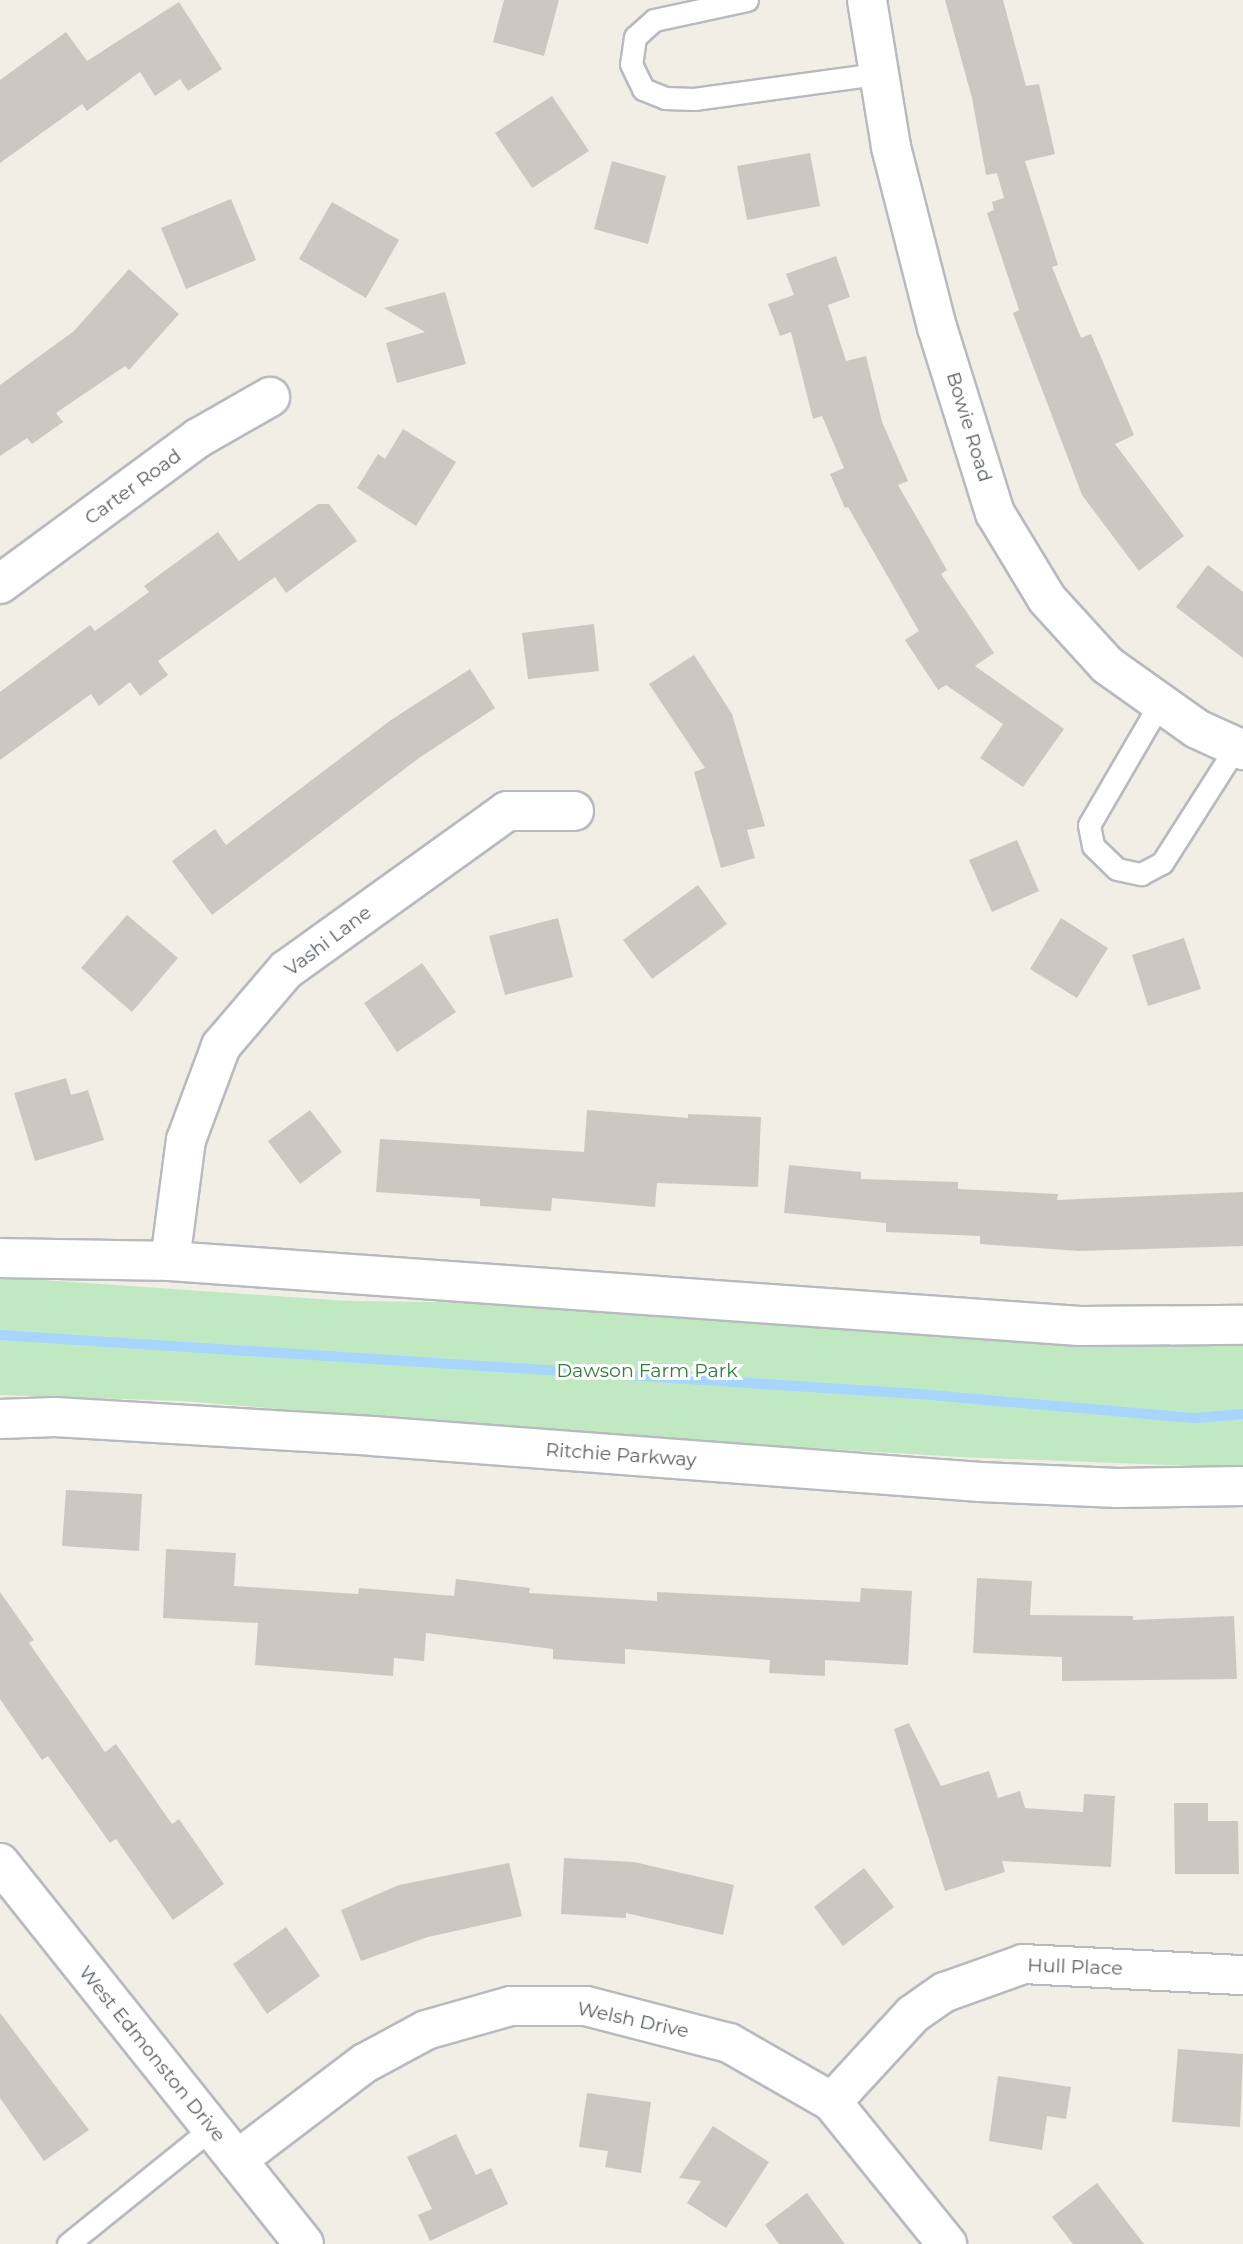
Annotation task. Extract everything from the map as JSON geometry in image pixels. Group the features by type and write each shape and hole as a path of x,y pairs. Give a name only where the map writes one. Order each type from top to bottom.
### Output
{"street":[{"name":"Bowie Road","path":"867,0 891,147 937,327 995,513 1047,598 1107,665 1197,729 1240,748"},
{"name":"Carter Road","path":"0,584 198,438 270,397"},
{"name":"Vashi Lane","path":"170,1261 186,1140 221,1046 286,970 507,811 574,811"},
{"path":"0,1258 170,1261 1080,1326 1243,1325"},
{"name":"Ritchie Parkway","path":"0,1419 55,1418 372,1436 980,1482 1118,1488 1243,1486"},
{"name":"West Edmonston Drive","path":"0,1864 304,2244"},
{"name":"Hull Place","path":"832,2102 913,2014 945,1992 1023,1964 1243,1975"},
{"name":"Welsh Drive","path":"237,2160 365,2063 426,2029 511,2006 586,2006 729,2043 832,2102 947,2244"}],"lane":[{"path":"747,0 654,20 635,37 631,64 643,89 665,98 694,99 877,74"},
{"path":"1160,703 1089,825 1093,846 1117,869 1141,874 1163,863 1240,748"},
{"path":"68,2244 212,2129"}],"green space":[{"name":"Dawson Farm Park","path":"0,1277 348,1301 653,1305 1243,1339 1243,1468 962,1457 610,1436 182,1401 0,1395"}],"building":[{"path":"504,0 559,0 544,56 493,42"},
{"path":"945,0 1003,0 1026,86 1039,84 1055,154 1025,161 1058,265 1052,267 1081,338 1091,334 1134,435 1115,444 1184,536 1139,571 1082,495 1013,313 1019,310 987,213 994,210 992,202 1004,198 997,173 986,175 972,98"},
{"path":"179,2 222,69 188,91 180,79 155,96 140,72 87,111 82,104 0,163 0,80 66,32 87,61"},
{"path":"552,96 589,151 532,188 495,133"},
{"path":"810,153 820,206 747,220 737,166"},
{"path":"612,161 666,176 648,244 594,229"},
{"path":"231,199 256,260 186,289 161,228"},
{"path":"332,202 399,240 366,298 299,259"},
{"path":"836,256 850,297 828,305 846,361 866,356 882,422 908,481 898,485 947,570 941,574 994,653 975,666 1064,729 1023,787 980,758 1003,724 946,685 938,690 905,640 919,631 848,507 845,508 830,474 844,468 822,416 813,419 791,332 780,336 768,304 794,295 786,274"},
{"path":"129,269 179,314 129,370 125,366 56,413 63,422 32,444 27,438 0,456 0,385 74,331"},
{"path":"445,292 466,364 397,383 386,343 425,332 384,308"},
{"path":"403,429 456,462 416,526 357,488 378,454 385,459"},
{"path":"318,504 329,504 357,541 286,593 275,577 158,661 168,675 140,696 130,682 99,706 91,694 0,760 0,692 90,625 95,631 149,592 144,586 218,532 239,561"},
{"path":"1208,565 1243,592 1243,658 1176,607"},
{"path":"594,624 599,671 528,679 522,633"},
{"path":"694,655 732,714 765,826 747,830 755,858 721,868 694,772 705,768 649,684"},
{"path":"470,669 495,708 419,758 212,915 172,861 215,829 226,845 391,720"},
{"path":"1017,840 1039,891 992,912 969,860"},
{"path":"698,885 727,924 652,979 623,940"},
{"path":"127,915 178,958 132,1012 81,968"},
{"path":"558,918 573,977 505,995 489,936"},
{"path":"1061,918 1108,948 1077,998 1030,969"},
{"path":"1184,938 1201,989 1148,1006 1132,955"},
{"path":"422,963 456,1012 397,1052 364,1003"},
{"path":"66,1078 71,1095 88,1090 104,1140 35,1161 14,1093"},
{"path":"310,1110 342,1152 300,1184 268,1141"},
{"path":"587,1110 688,1118 688,1114 761,1117 758,1187 657,1183 655,1207 552,1198 551,1211 480,1206 480,1199 376,1192 380,1139 584,1152"},
{"path":"789,1165 861,1172 861,1179 958,1182 958,1189 1058,1194 1057,1200 1243,1192 1243,1246 1079,1251 980,1244 980,1236 886,1232 886,1223 784,1213"},
{"path":"66,1490 142,1494 139,1551 62,1546"},
{"path":"166,1549 236,1553 234,1586 358,1594 359,1588 454,1596 456,1579 530,1588 529,1593 657,1601 657,1592 860,1602 861,1588 912,1591 908,1665 825,1660 825,1676 769,1673 770,1660 625,1649 625,1664 553,1659 553,1649 426,1633 424,1661 394,1658 393,1676 255,1665 258,1623 163,1618"},
{"path":"977,1578 1032,1581 1030,1615 1133,1616 1133,1620 1234,1616 1237,1679 1062,1681 1062,1657 973,1653"},
{"path":"0,1592 34,1640 29,1643 105,1752 116,1744 172,1824 179,1819 224,1884 173,1920 116,1839 110,1843 48,1756 42,1760 0,1699"},
{"path":"909,1723 941,1786 989,1771 998,1798 1020,1791 1025,1808 1083,1812 1084,1794 1115,1796 1111,1867 1002,1861 1005,1872 945,1891 894,1729"},
{"path":"1174,1803 1208,1803 1208,1821 1238,1821 1239,1874 1175,1874"},
{"path":"564,1858 634,1862 734,1885 723,1935 626,1913 626,1918 561,1914"},
{"path":"509,1863 522,1916 428,1937 361,1961 341,1910 399,1885"},
{"path":"864,1868 894,1907 843,1946 814,1907"},
{"path":"286,1927 320,1976 267,2014 233,1964"},
{"path":"0,2013 89,2130 44,2161 0,2098"},
{"path":"1178,2049 1243,2054 1240,2127 1172,2122"},
{"path":"998,2076 1071,2087 1066,2119 1047,2116 1042,2150 989,2141"},
{"path":"587,2093 651,2102 641,2173 605,2167 608,2151 579,2147"},
{"path":"713,2126 769,2162 726,2228 687,2203 701,2181 679,2178"},
{"path":"456,2134 476,2175 491,2168 508,2204 430,2241 418,2215 432,2209 407,2157"},
{"path":"1097,2183 1144,2244 1073,2244 1052,2217"},
{"path":"807,2193 845,2244 779,2244 765,2225"}],"waterway":[{"path":"0,1335 919,1394 1196,1418 1243,1414"}]}
